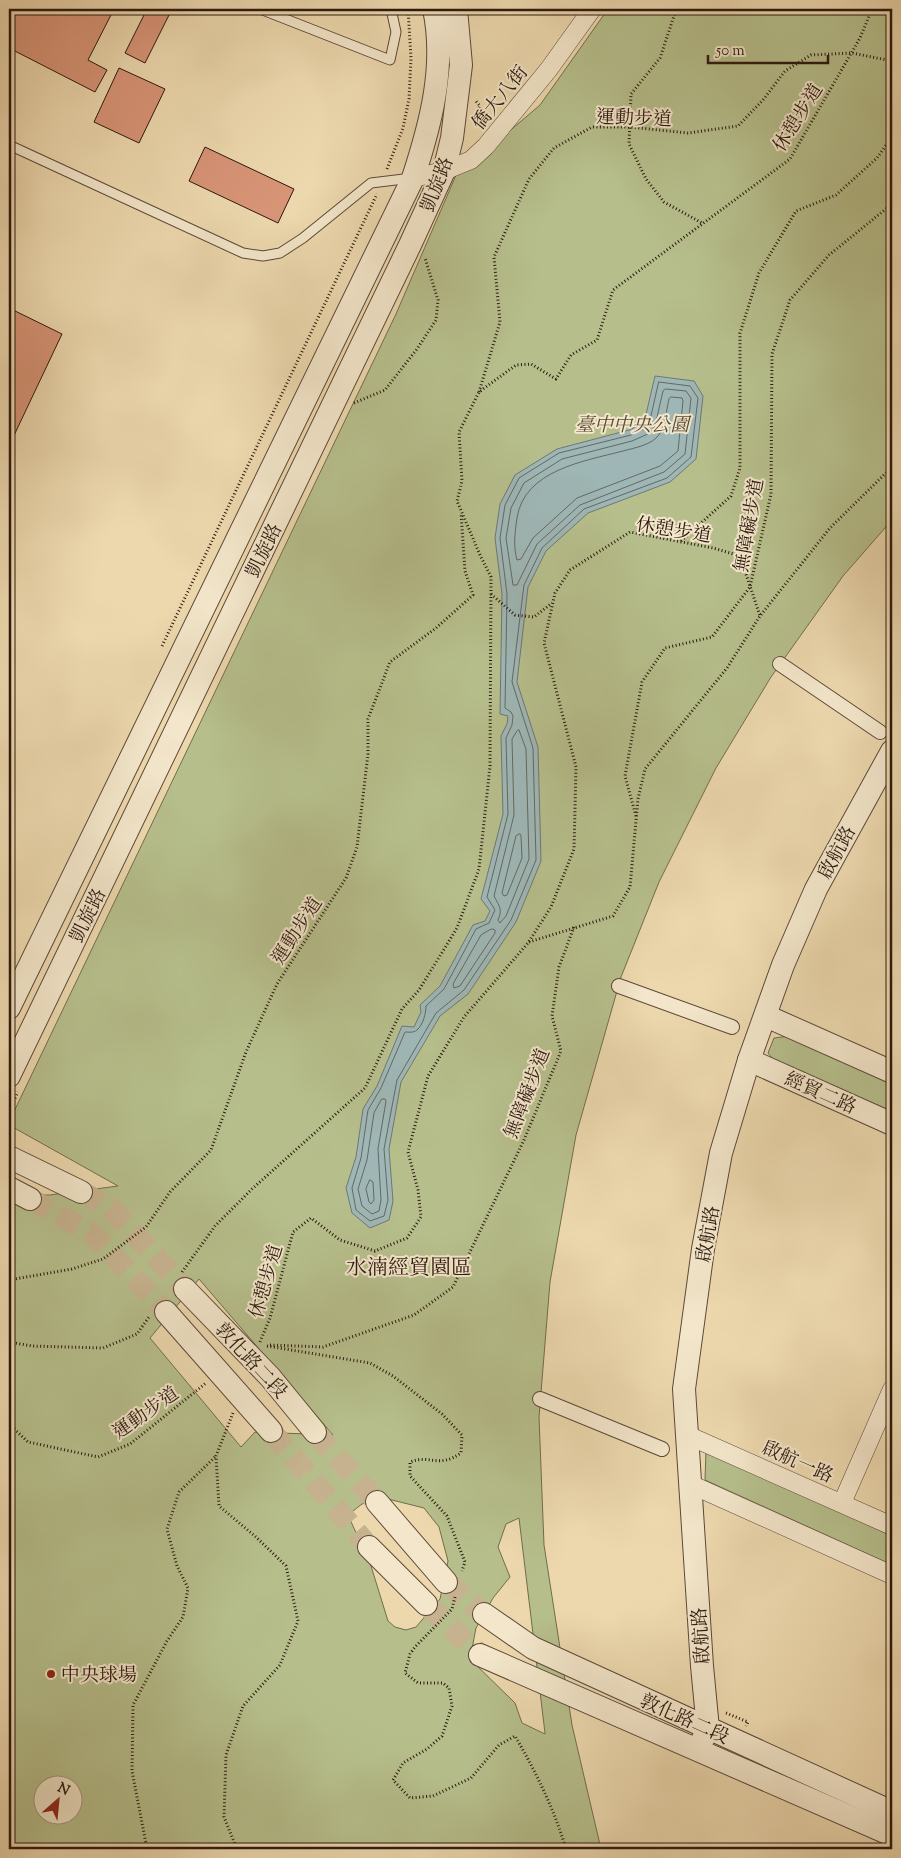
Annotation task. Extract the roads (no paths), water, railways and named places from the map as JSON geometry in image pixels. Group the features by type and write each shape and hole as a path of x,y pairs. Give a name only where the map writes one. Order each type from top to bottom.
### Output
{"street":[{"name":"凱旋路","path":"9,1008 413,178 427,137 436,88 438,58 434,9"},
{"name":"凱旋路","path":"9,1076 444,171 452,138 461,65 456,9"},
{"name":"僑大八街","path":"413,178 444,171 471,160 486,146 549,69 592,9"},
{"path":"780,664 880,732"},
{"name":"啟航路","path":"708,1729 702,1666 684,1389 703,1249 722,1153 749,1060 783,965 816,889 892,753"},
{"path":"619,986 732,1027"},
{"path":"766,1016 892,1072"},
{"name":"經貿二路","path":"749,1060 892,1124"},
{"path":"9,1157 81,1192"},
{"path":"9,1188 30,1199"},
{"name":"敦化路二段","path":"184,1281 270,1377 315,1432"},
{"name":"敦化路二段","path":"160,1312 219,1372 271,1432"},
{"path":"842,1503 892,1389"},
{"path":"540,1399 662,1449"},
{"name":"啟航一路","path":"687,1435 892,1526"},
{"path":"690,1484 892,1575"},
{"path":"377,1502 446,1582"},
{"path":"369,1547 426,1604"},
{"name":"敦化路二段","path":"484,1614 533,1648 892,1812"},
{"name":"敦化路二段","path":"480,1654 892,1835"},
{"path":"698,1749 708,1729"}],"lane":[{"path":"260,9 390,60 396,32 391,9"},
{"path":"9,145 243,253 263,256 280,253 303,238 371,183 413,178"}],"water":[{"path":"655,376 694,381 703,396 696,459 670,482 588,513 546,551 528,587 517,682 538,747 541,861 516,922 468,994 440,1016 401,1082 389,1149 393,1201 389,1220 370,1228 352,1213 346,1188 356,1157 363,1109 377,1086 402,1026 414,1027 421,1012 420,1005 440,986 473,925 485,921 490,911 481,899 503,814 501,736 507,724 508,716 500,714 502,594 495,538 500,504 515,475 557,449 629,430 644,423"}],"tunnel":[{"path":"81,1192 111,1208 185,1289"},
{"path":"30,1199 93,1234 166,1312"},
{"path":"271,1431 369,1547"},
{"path":"315,1432 377,1502"},
{"path":"446,1582 484,1614"},
{"path":"426,1604 480,1655"}],"place":[{"name":"中央球場","path":"51,1674"}],"district":[{"name":"水湳經貿園區","path":"409,1267"}],"park label":[{"name":"臺中中央公園","path":"632,424"}]}
